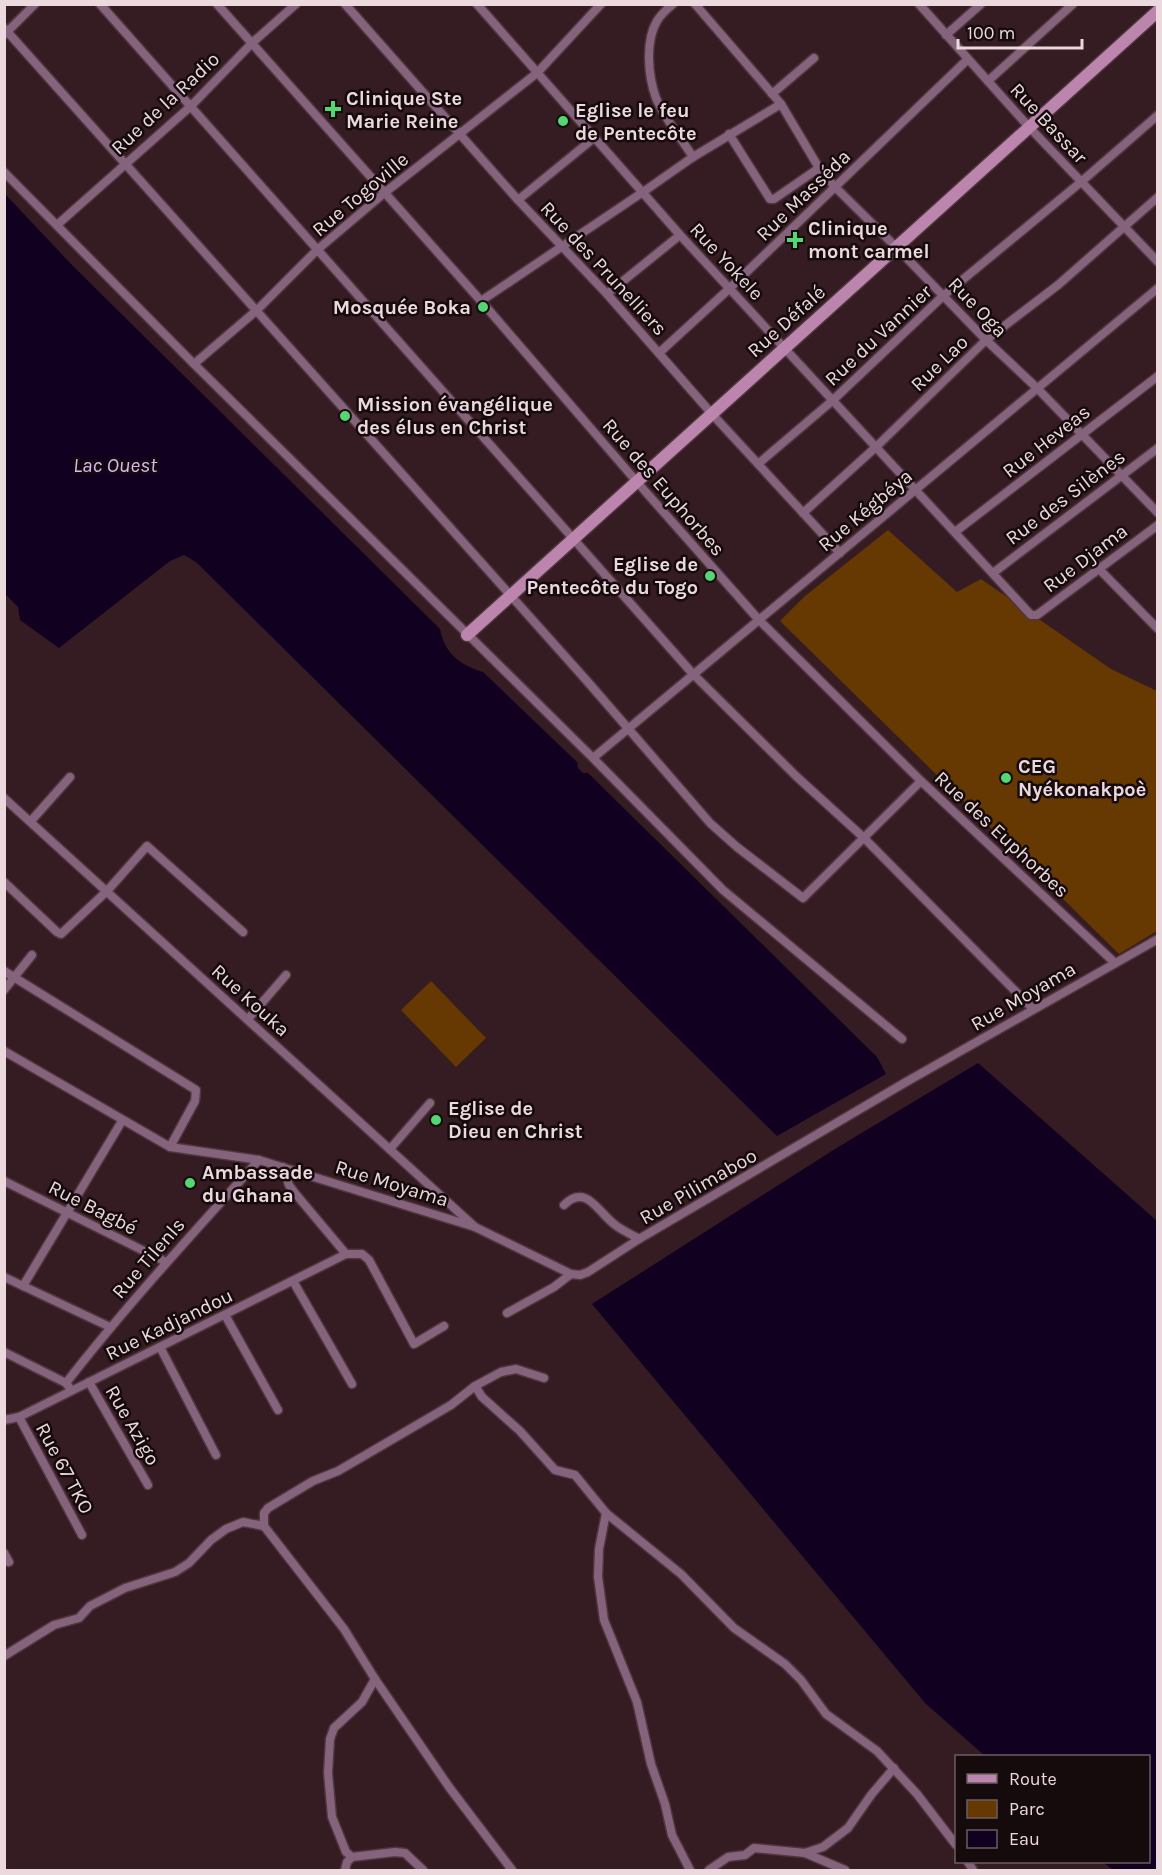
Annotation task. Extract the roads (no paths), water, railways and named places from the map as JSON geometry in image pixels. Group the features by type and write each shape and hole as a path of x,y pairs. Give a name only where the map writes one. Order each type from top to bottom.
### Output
{"street":[{"path":"35,4 6,31 720,833 803,898 921,781"},
{"path":"100,4 693,674 797,777 863,837 1033,1009"},
{"name":"Rue des Euphorbes","path":"217,4 383,194 481,301 759,620 921,781 1115,963"},
{"name":"Rue de la Radio","path":"57,225 191,106 252,43 296,4"},
{"name":"Rue des Prunelliers","path":"345,4 518,200 607,294 712,414 840,553"},
{"name":"Rue Yokele","path":"477,4 680,235 1031,615"},
{"name":"Rue Togoville","path":"194,364 256,310 317,250 383,194 537,73 601,4"},
{"path":"673,4 655,24 651,39 651,70 658,102 693,157"},
{"name":"Rue Oga","path":"695,4 781,104 819,168 835,187 897,247 986,340 1037,388 1158,513"},
{"name":"Rue Bassar","path":"919,4 1029,127 1158,262"},
{"path":"946,35 981,4"},
{"path":"988,81 1073,4"},
{"name":"Rue Défalé","path":"467,635 1158,11"},
{"path":"772,94 814,58"},
{"name":"Rue Masséda","path":"659,353 730,288 968,59"},
{"path":"481,301 693,157 781,104"},
{"name":"Rue du Vannier","path":"758,464 832,401 943,296 1158,115"},
{"path":"729,134 770,199 774,199 819,168"},
{"path":"518,200 594,138"},
{"path":"4,172 723,890 902,1039"},
{"name":"Rue Lao","path":"803,513 876,447 986,340 1058,285 1158,197"},
{"path":"607,294 680,235"},
{"name":"Rue Kégbéya","path":"593,758 1158,288"},
{"name":"Rue Heveas","path":"955,532 1158,376"},
{"name":"Rue des Silènes","path":"993,573 1158,448"},
{"name":"Rue Djama","path":"1031,615 1037,615 1158,525"},
{"path":"1099,569 1158,629"},
{"path":"30,821 70,777"},
{"name":"Rue Kouka","path":"4,798 475,1227"},
{"path":"4,882 61,934 107,891 147,846 243,932"},
{"name":"Rue Moyama","path":"906,1082 1158,939"},
{"path":"4,990 32,955"},
{"path":"4,971 196,1090 195,1101 170,1147"},
{"path":"248,1019 286,975"},
{"name":"Rue Moyama","path":"4,1051 170,1147 259,1160 475,1227 571,1274"},
{"name":"Rue Pilimaboo","path":"507,1313 554,1287 571,1274 580,1275 588,1272 639,1239 906,1082"},
{"path":"390,1149 430,1103"},
{"path":"23,1286 122,1120"},
{"name":"Rue Tilenls","path":"66,1383 166,1262 259,1160"},
{"path":"283,1167 294,1192 346,1254 362,1254 369,1260 414,1344 444,1326"},
{"name":"Rue Bagbé","path":"4,1181 166,1262"},
{"path":"564,1205 571,1198 591,1200 614,1224 639,1239"},
{"name":"Rue Kadjandou","path":"5,1420 19,1417 346,1254"},
{"path":"4,1277 110,1327"},
{"path":"293,1281 352,1384"},
{"path":"225,1315 278,1410"},
{"path":"160,1347 216,1455"},
{"path":"4,1352 66,1383 72,1391"},
{"path":"512,1870 449,1787 375,1679 344,1629 264,1526 264,1513 268,1508 313,1481 338,1471 451,1405 476,1386 501,1372 516,1369 544,1378"},
{"name":"Rue Azigo","path":"89,1382 148,1485"},
{"path":"476,1386 482,1397 520,1431 555,1470 575,1475 606,1513 681,1574 734,1628 785,1664 801,1680 826,1714 877,1751 894,1768 955,1843"},
{"name":"Rue 67 TKO","path":"19,1417 82,1535"},
{"path":"606,1513 599,1549 598,1577 604,1620 637,1702 651,1764 665,1804 672,1835 690,1870"},
{"path":"4,1656 54,1625 79,1618 90,1606 125,1588 175,1572 189,1563 211,1540 235,1524 243,1522 264,1526"},
{"path":"352,1857 346,1852 332,1817 328,1773 330,1739 334,1728 362,1702 375,1679"},
{"path":"806,1853 823,1847 848,1828 871,1795 894,1768"},
{"path":"709,1870 728,1857 745,1855 753,1848 806,1853 845,1870"},
{"path":"345,1870 347,1862 352,1857 395,1852 405,1853 423,1870"}],"water":[{"name":"Lac Ouest","path":"4,193 73,266 440,629 442,638 455,657 467,666 483,672 577,762 578,768 583,773 588,773 877,1057 886,1074 777,1136 196,562 184,555 170,561 59,648 20,620 18,607 4,593"},
{"path":"978,1063 1157,1221 1157,1870 1113,1870 1104,1863 1150,1863 1150,1755 984,1755 925,1703 592,1304 835,1149"}],"place":[{"name":"Clinique Ste Marie Reine","path":"333,109"},
{"name":"Eglise le feu de Pentecôte","path":"563,121"},
{"name":"Clinique mont carmel","path":"795,240"},
{"name":"Mosquée Boka","path":"483,307"},
{"name":"Mission évangélique des élus en Christ","path":"345,416"},
{"name":"Eglise de Pentecôte du Togo","path":"710,576"},
{"name":"CEG Nyékonakpoè","path":"1006,778"},
{"name":"Eglise de Dieu en Christ","path":"436,1120"},
{"name":"Ambassade du Ghana","path":"190,1183"}]}
